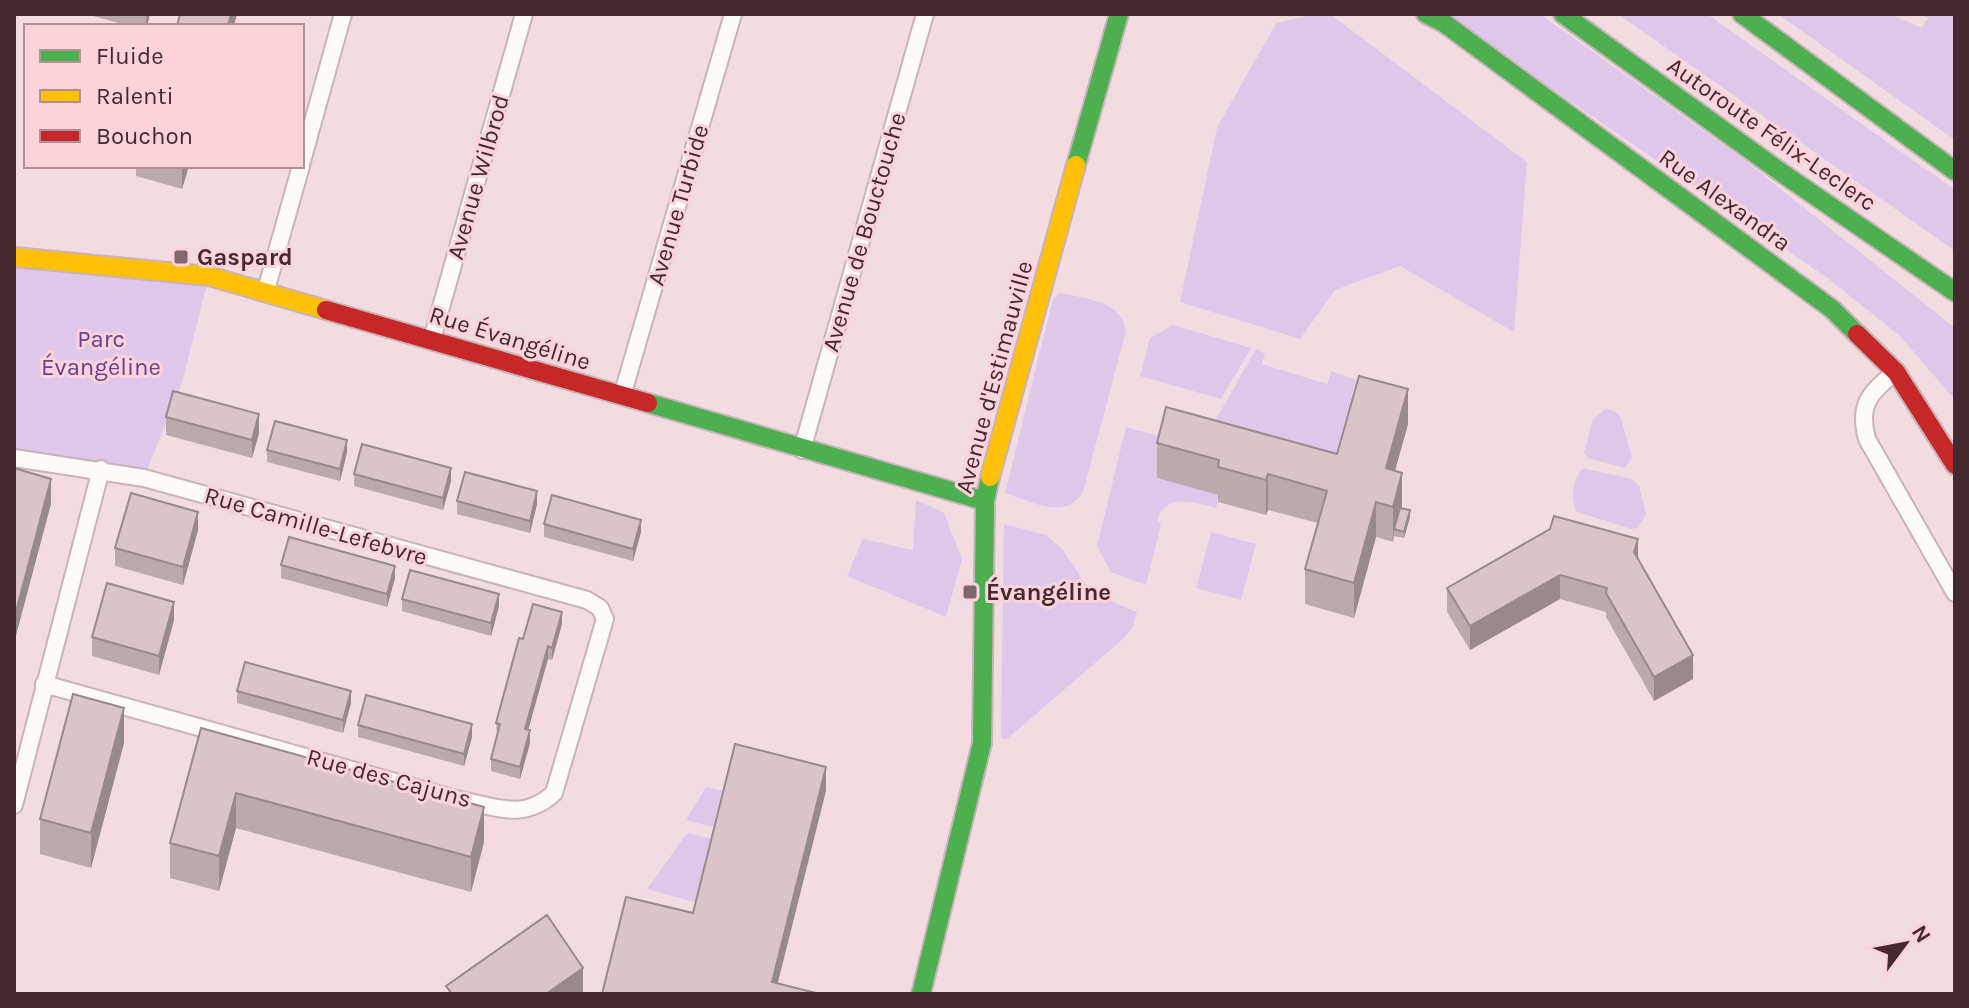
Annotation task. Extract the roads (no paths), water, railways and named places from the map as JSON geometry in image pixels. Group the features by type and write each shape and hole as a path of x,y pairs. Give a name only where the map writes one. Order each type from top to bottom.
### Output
{"main road":[{"name":"Avenue d'Estimauville","path":"921,994 982,743 985,501 995,451 1116,23 1126,14"},
{"name":"Rue Alexandra","path":"1426,14 1457,32 1832,309 1896,372 1955,465"},
{"name":"Autoroute Félix-Leclerc","path":"1563,14 1782,173 1955,292"},
{"path":"1742,14 1955,171"},
{"path":"1904,256 1955,302"},
{"name":"Rue Évangéline","path":"14,257 209,276 266,290 802,450 985,501"}],"street":[{"path":"304,153 343,14"},
{"name":"Avenue Wilbrod","path":"432,339 524,14"},
{"name":"Avenue Turbide","path":"622,396 733,14"},
{"name":"Avenue de Bouctouche","path":"802,450 925,14"},
{"path":"266,290 300,168"},
{"path":"1896,372 1874,389 1864,405 1862,422 1867,439 1955,593"},
{"name":"Rue Camille-Lefebvre","path":"14,458 101,469 268,510 419,556 587,600 600,608 605,619"},
{"path":"14,805 101,469"},
{"name":"Rue des Cajuns","path":"44,684 456,799 525,811 539,807 554,793 605,619"}],"place":[{"name":"Gaspard","path":"181,257"},
{"name":"Évangéline","path":"970,592"}],"park label":[{"name":"Parc Évangéline","path":"101,353"}]}
